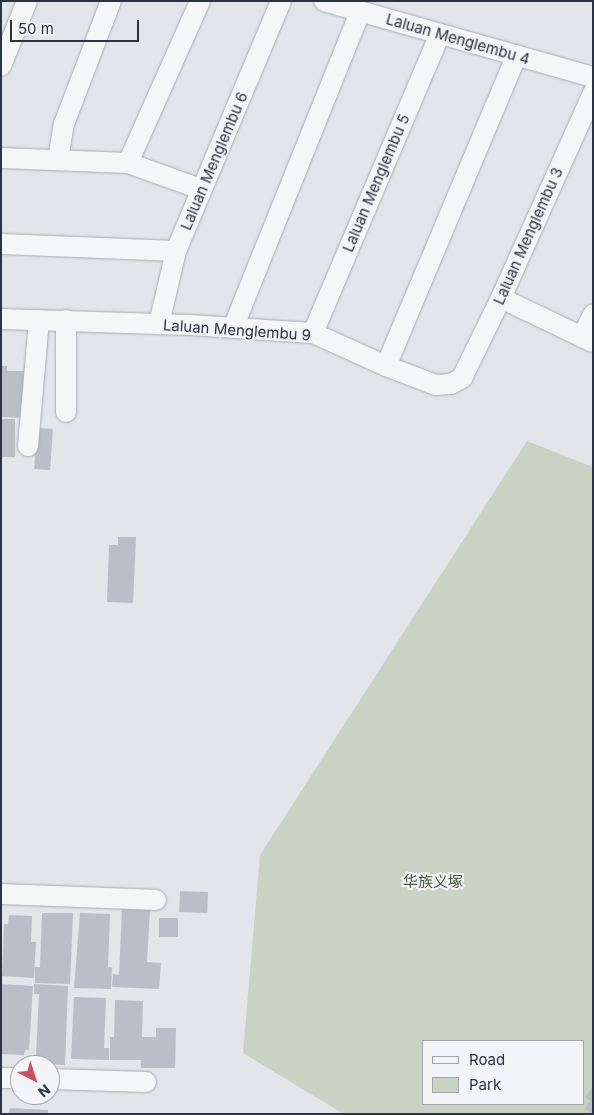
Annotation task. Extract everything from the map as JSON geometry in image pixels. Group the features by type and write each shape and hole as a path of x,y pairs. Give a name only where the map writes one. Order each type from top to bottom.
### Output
{"street":[{"path":"1,66 27,1"},
{"path":"58,160 64,124 111,1"},
{"path":"128,163 200,1"},
{"name":"Laluan Menglembu 6","path":"159,324 176,250 281,1"},
{"name":"Laluan Menglembu 4","path":"324,1 593,77"},
{"path":"233,328 360,12"},
{"name":"Laluan Menglembu 5","path":"313,333 440,34"},
{"path":"386,366 517,55"},
{"name":"Laluan Menglembu 3","path":"462,378 501,298 593,93"},
{"path":"1,158 128,163 201,189"},
{"path":"1,244 176,250"},
{"path":"501,298 588,340 593,314"},
{"name":"Laluan Menglembu 9","path":"1,319 159,324 313,333 386,366 436,385 451,384 462,378"},
{"path":"28,446 39,320"},
{"path":"66,320 66,412"},
{"path":"1,894 156,900"},
{"path":"60,1079 146,1082"}],"green space":[{"name":"华族义塚","path":"527,441 593,467 593,1114 344,1114 243,1053 260,855"}],"building":[{"path":"1,366 7,366 7,371 26,371 24,418 1,417"},
{"path":"1,419 15,419 15,457 1,457"},
{"path":"37,428 53,429 50,470 34,469"},
{"path":"118,537 136,537 133,603 107,602 109,545 118,545"},
{"path":"180,891 208,892 207,913 179,912"},
{"path":"122,909 150,910 147,962 161,963 159,989 112,987 113,974 119,975"},
{"path":"42,913 73,913 70,984 35,983 35,967 40,967"},
{"path":"80,913 110,914 108,967 112,967 111,989 74,988"},
{"path":"9,915 32,916 31,942 36,942 34,978 2,976 4,924 8,924"},
{"path":"159,918 178,918 178,937 159,937"},
{"path":"1,984 33,986 29,1050 25,1050 24,1055 1,1054"},
{"path":"34,984 68,986 65,1065 60,1065 60,1055 36,1055 39,994 34,994"},
{"path":"74,997 106,998 104,1048 109,1048 109,1060 71,1059"},
{"path":"115,1000 143,1001 142,1037 156,1037 156,1028 176,1028 175,1068 141,1068 141,1060 110,1060 110,1037 114,1037"},
{"path":"593,1086 593,1114 585,1109 590,1101 585,1097"},
{"path":"10,1108 48,1110 48,1114 9,1114"}]}
